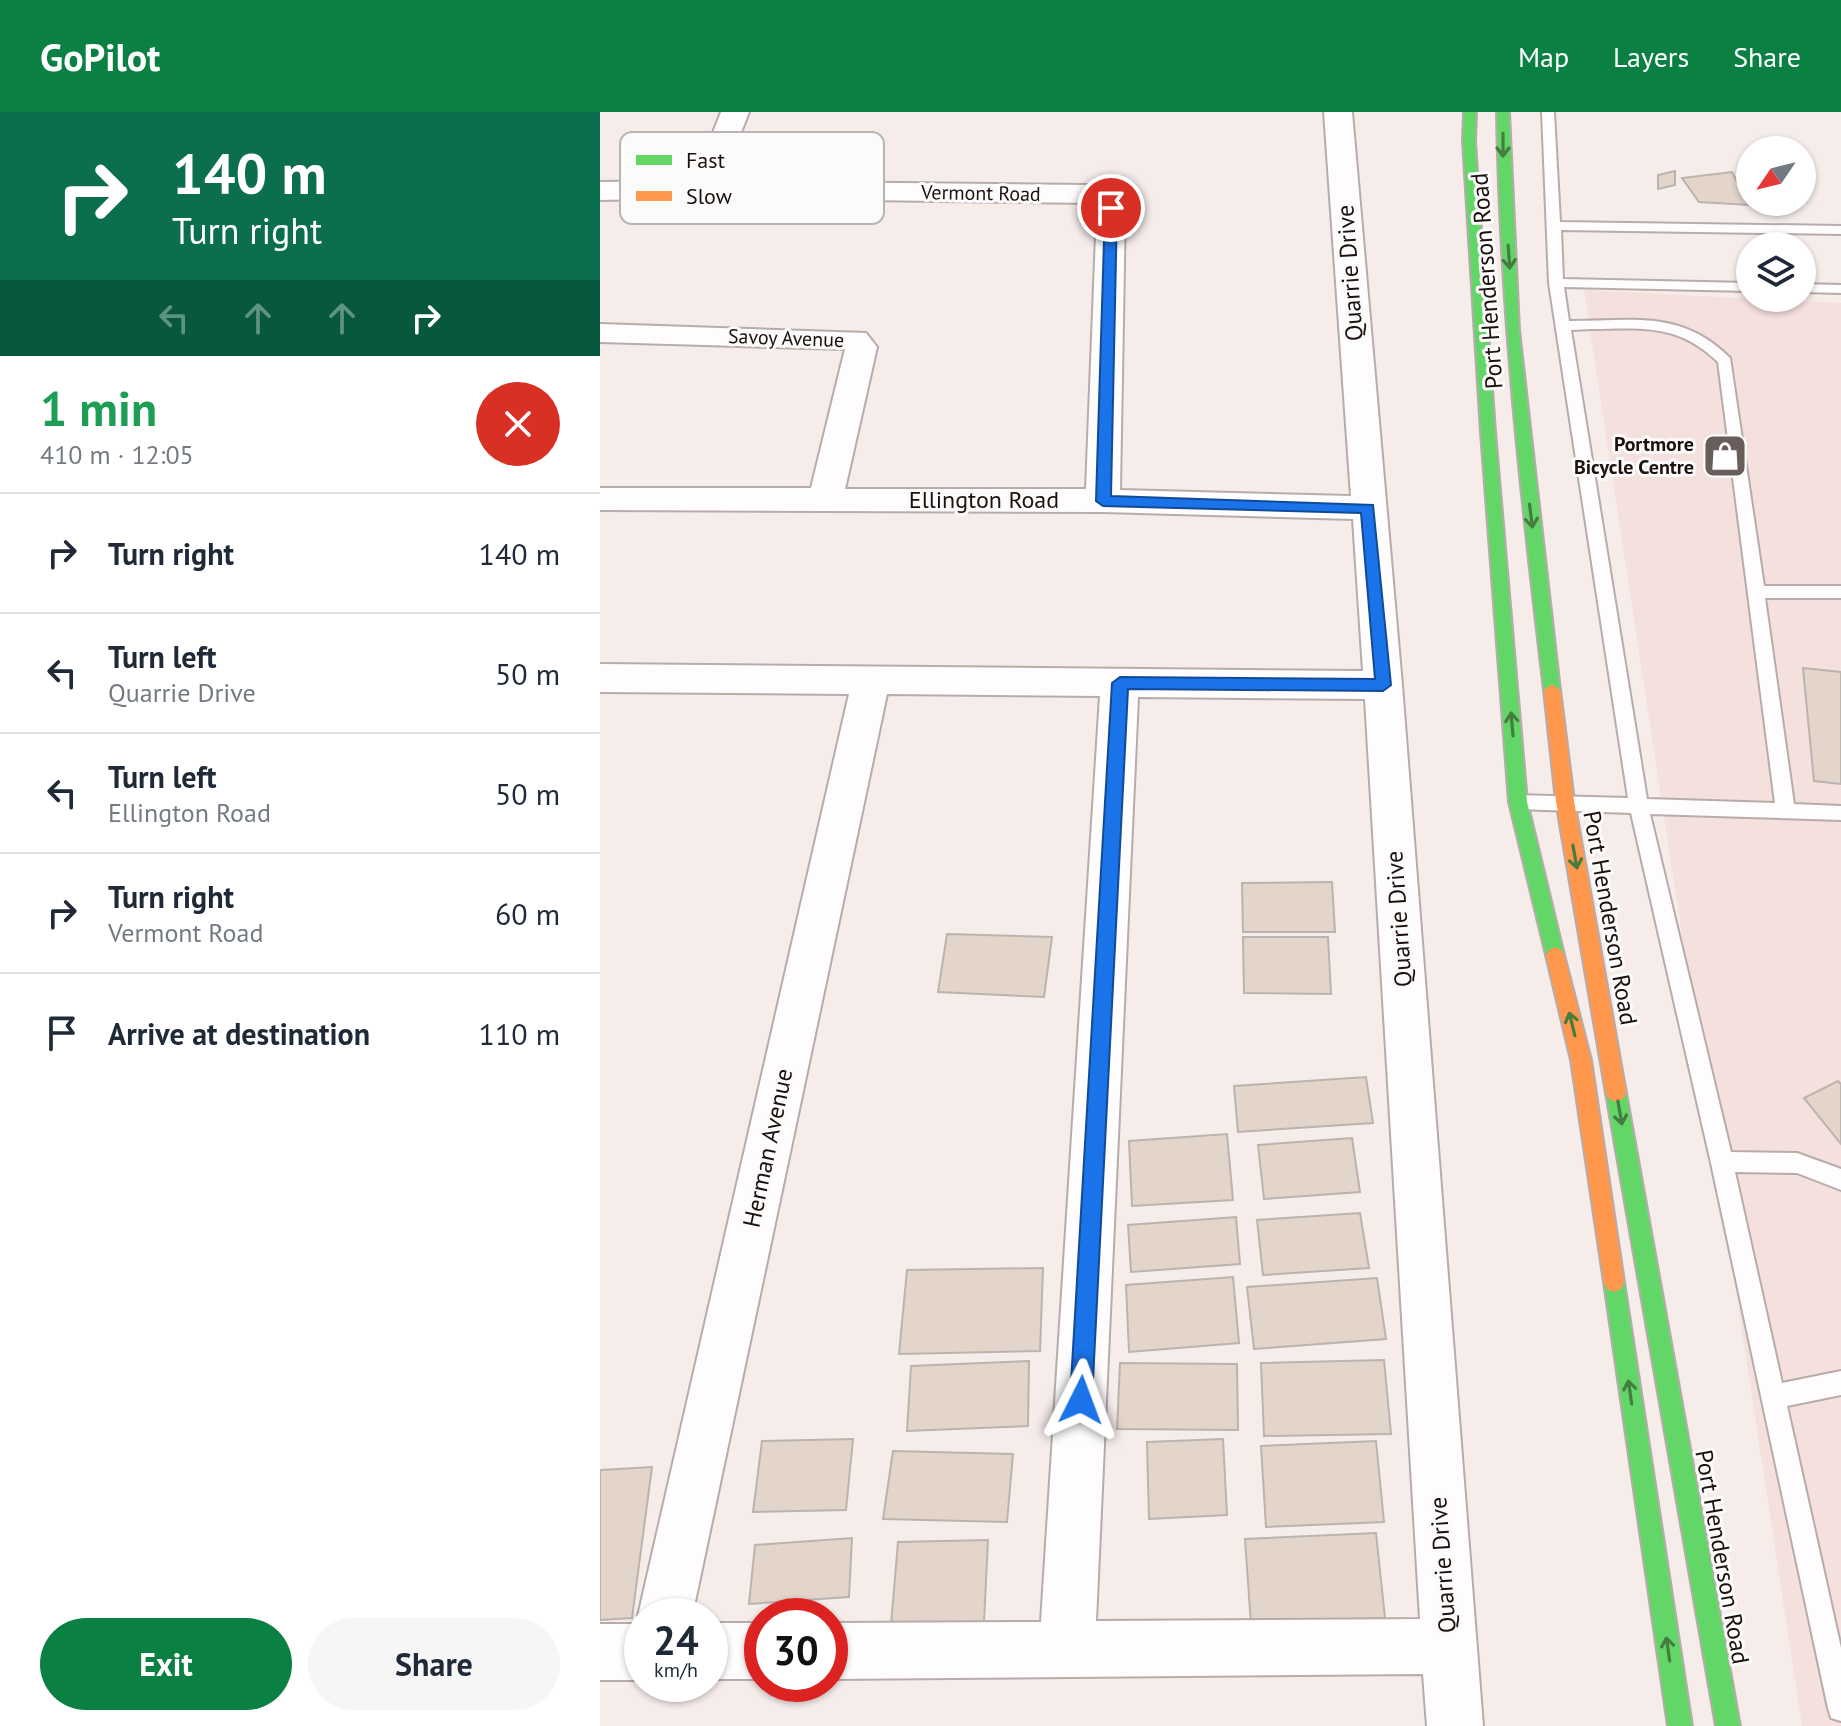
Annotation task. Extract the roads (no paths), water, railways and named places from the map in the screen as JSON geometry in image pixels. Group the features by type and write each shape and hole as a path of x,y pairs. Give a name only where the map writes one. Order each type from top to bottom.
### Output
{"main road":[{"name":"Port Henderson Road","path":"1470,112 1469,142 1488,432 1518,802 1581,1060 1680,1726"},
{"name":"Port Henderson Road","path":"1503,112 1503,179 1521,433 1565,801 1728,1726"},
{"path":"1451,122 1469,142"}],"street":[{"path":"727,132 735,112"},
{"name":"Quarrie Drive","path":"1338,112 1383,685 1455,1726"},
{"name":"Vermont Road","path":"600,191 620,191"},
{"name":"Vermont Road","path":"884,191 1089,194 1102,197 1111,208 1103,501"},
{"name":"Savoy Avenue","path":"600,333 855,340 861,347 826,499"},
{"name":"Ellington Road","path":"600,499 1103,501 1368,508"},
{"path":"604,690 871,681 1383,685"},
{"name":"Herman Avenue","path":"669,1598 871,681"},
{"path":"1067,1649 1120,683"},
{"path":"848,1651 1449,1646"},
{"path":"600,1652 624,1652"}],"lane":[{"path":"1548,112 1556,283 1638,804 1722,1163 1841,1708"},
{"path":"1553,226 1841,230"},
{"path":"1556,283 1736,287"},
{"path":"1816,288 1841,289"},
{"path":"1562,325 1667,327 1689,332 1709,345 1725,361 1785,810"},
{"path":"1755,592 1841,592"},
{"path":"1518,802 1565,801 1841,813"},
{"path":"1722,1163 1775,1159 1817,1166 1841,1180"},
{"path":"1774,1397 1841,1383"}],"place":[{"name":"Portmore Bicycle Centre","path":"1725,456"}]}
